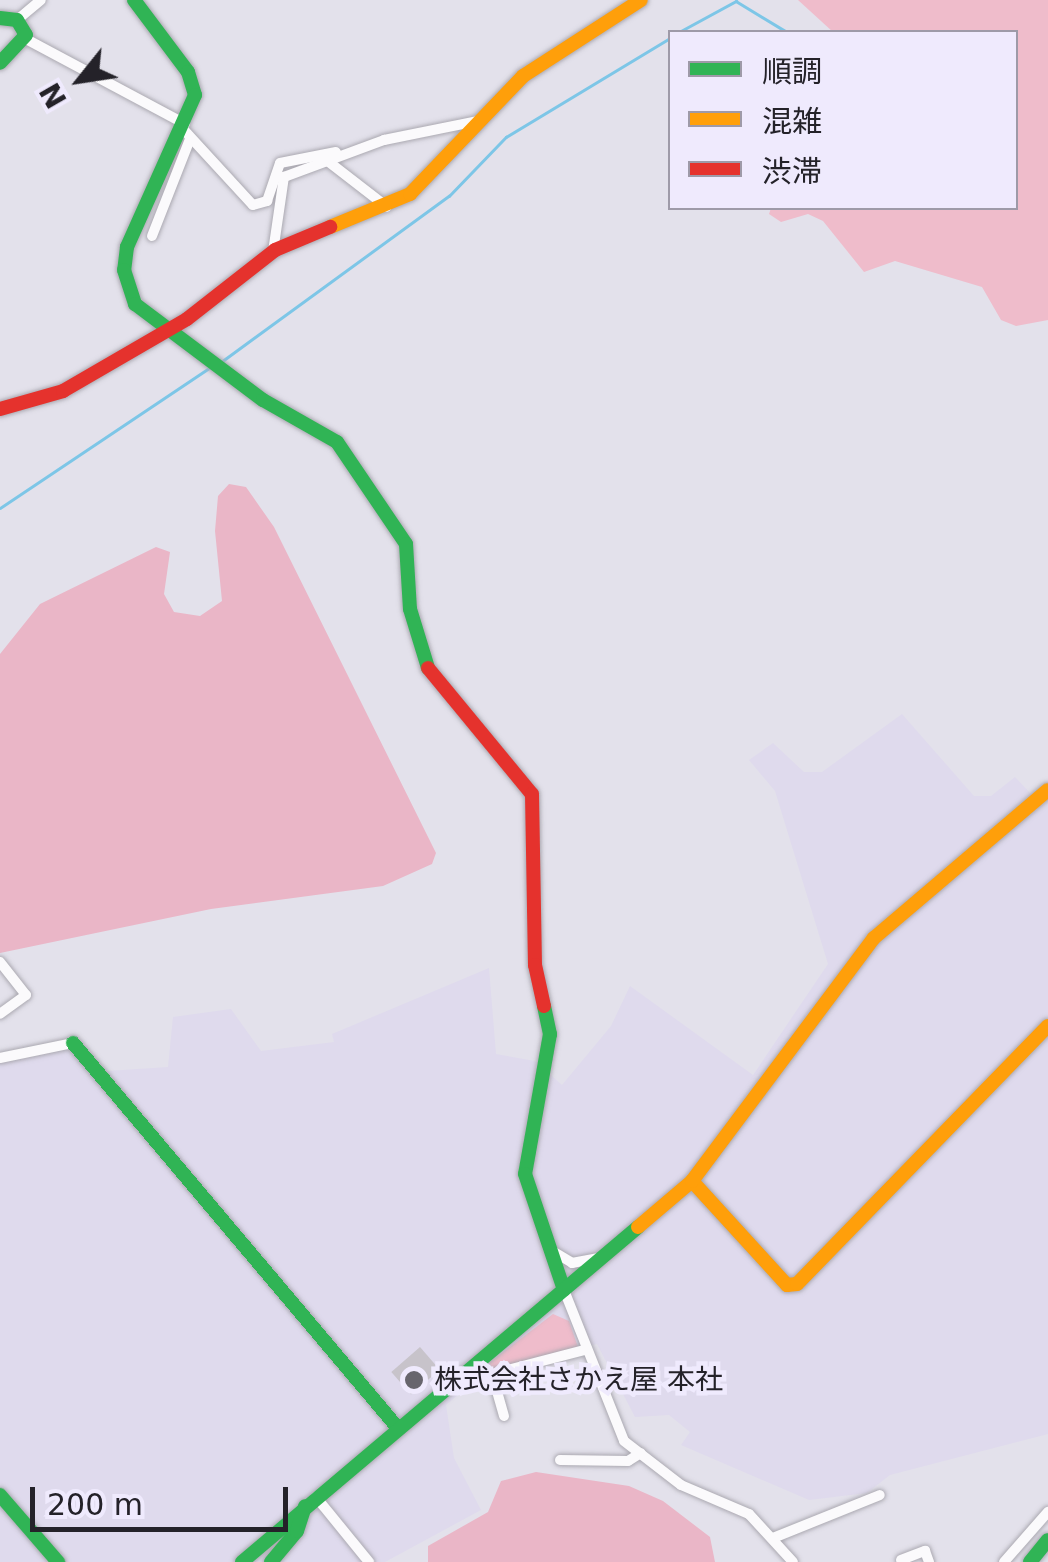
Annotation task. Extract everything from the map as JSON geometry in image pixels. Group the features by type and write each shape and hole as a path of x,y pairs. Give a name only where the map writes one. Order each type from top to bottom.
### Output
{"street":[{"path":"0,18 16,20 41,0"},
{"path":"134,0 193,82 186,131 152,236"},
{"path":"0,409 63,391 166,332 273,252 386,208 420,186 541,62 641,0"},
{"path":"16,20 26,39 186,131 244,200 260,206 280,163 347,153"},
{"path":"0,62 26,39"},
{"path":"273,252 284,177 347,153 483,118"},
{"path":"186,131 124,262 135,304 166,332 337,442 406,544 410,609 424,665 532,794 534,965 550,1034 525,1174 585,1350 616,1430 681,1486 750,1514 793,1562"},
{"path":"324,160 386,208"},
{"path":"242,1562 692,1181 874,938 1048,790"},
{"path":"0,962 26,995 0,1014"},
{"path":"692,1181 787,1285 797,1284 1048,1026"},
{"path":"0,1058 74,1043 397,1427"},
{"path":"546,1239 565,1262 604,1256"},
{"path":"534,1315 559,1310 576,1322"},
{"path":"504,1416 492,1374 585,1350"},
{"path":"560,1460 628,1461 641,1453"},
{"path":"0,1495 58,1562"},
{"path":"773,1538 880,1495"},
{"path":"271,1562 297,1531 311,1502"},
{"path":"311,1502 368,1562"},
{"path":"1004,1562 1048,1512"},
{"path":"1030,1562 1048,1540"},
{"path":"901,1560 925,1550 929,1562"}],"shaded area":[{"path":"798,0 1048,0 1048,320 1016,326 1001,320 982,287 895,261 864,272 823,221 808,214 781,222 769,214 770,210 1018,210 1018,30 831,30"},
{"path":"229,484 246,487 274,527 436,853 432,864 383,886 211,909 0,953 0,654 40,604 156,547 170,552 164,594 174,612 200,616 222,601 215,531 218,496"},
{"path":"902,714 974,796 991,796 1015,777 1032,795 1048,782 1048,1434 890,1475 867,1493 809,1500 681,1445 690,1432 669,1415 635,1417 597,1344 484,1373 446,1405 454,1458 481,1510 385,1562 0,1562 0,1062 71,1046 92,1072 168,1067 173,1017 231,1009 261,1051 334,1042 332,1034 489,968 496,1054 535,1061 562,1085 611,1026 630,986 753,1075 828,964 775,791 749,760 773,743 804,772 822,772"},
{"path":"553,1314 569,1321 578,1347 494,1370 489,1363"},
{"path":"536,1472 629,1486 663,1501 710,1537 715,1562 428,1562 428,1546 488,1512 501,1481"}],"building":[{"name":"株式会社さかえ屋 本社","path":"420,1347 440,1370 411,1395 391,1372"}],"waterway":[{"path":"683,30 736,1 784,30"},
{"path":"221,362 449,196 506,137 668,39"},
{"path":"0,508 209,368"}],"traffic: fast":[{"path":"134,0 188,72 195,95 127,247 124,270 135,304 263,400 337,442 406,544 410,609 428,668"},
{"path":"0,18 17,20 26,35 0,63"},
{"path":"544,1006 550,1034 525,1174 564,1290"},
{"path":"73,1043 397,1427"},
{"path":"242,1562 638,1227"},
{"path":"0,1495 58,1562"},
{"path":"271,1562 297,1531 305,1506"},
{"path":"1030,1562 1048,1540"}],"traffic: slow":[{"path":"330,227 410,194 523,76 641,0"},
{"path":"638,1227 692,1181 874,938 1048,790"},
{"path":"692,1181 787,1285 797,1284 1048,1026"}],"traffic: jam":[{"path":"0,409 63,391 187,319 275,250 330,227"},
{"path":"428,668 532,794 535,965 544,1006"}],"place":[{"name":"株式会社さかえ屋 本社","path":"414,1380"}]}
